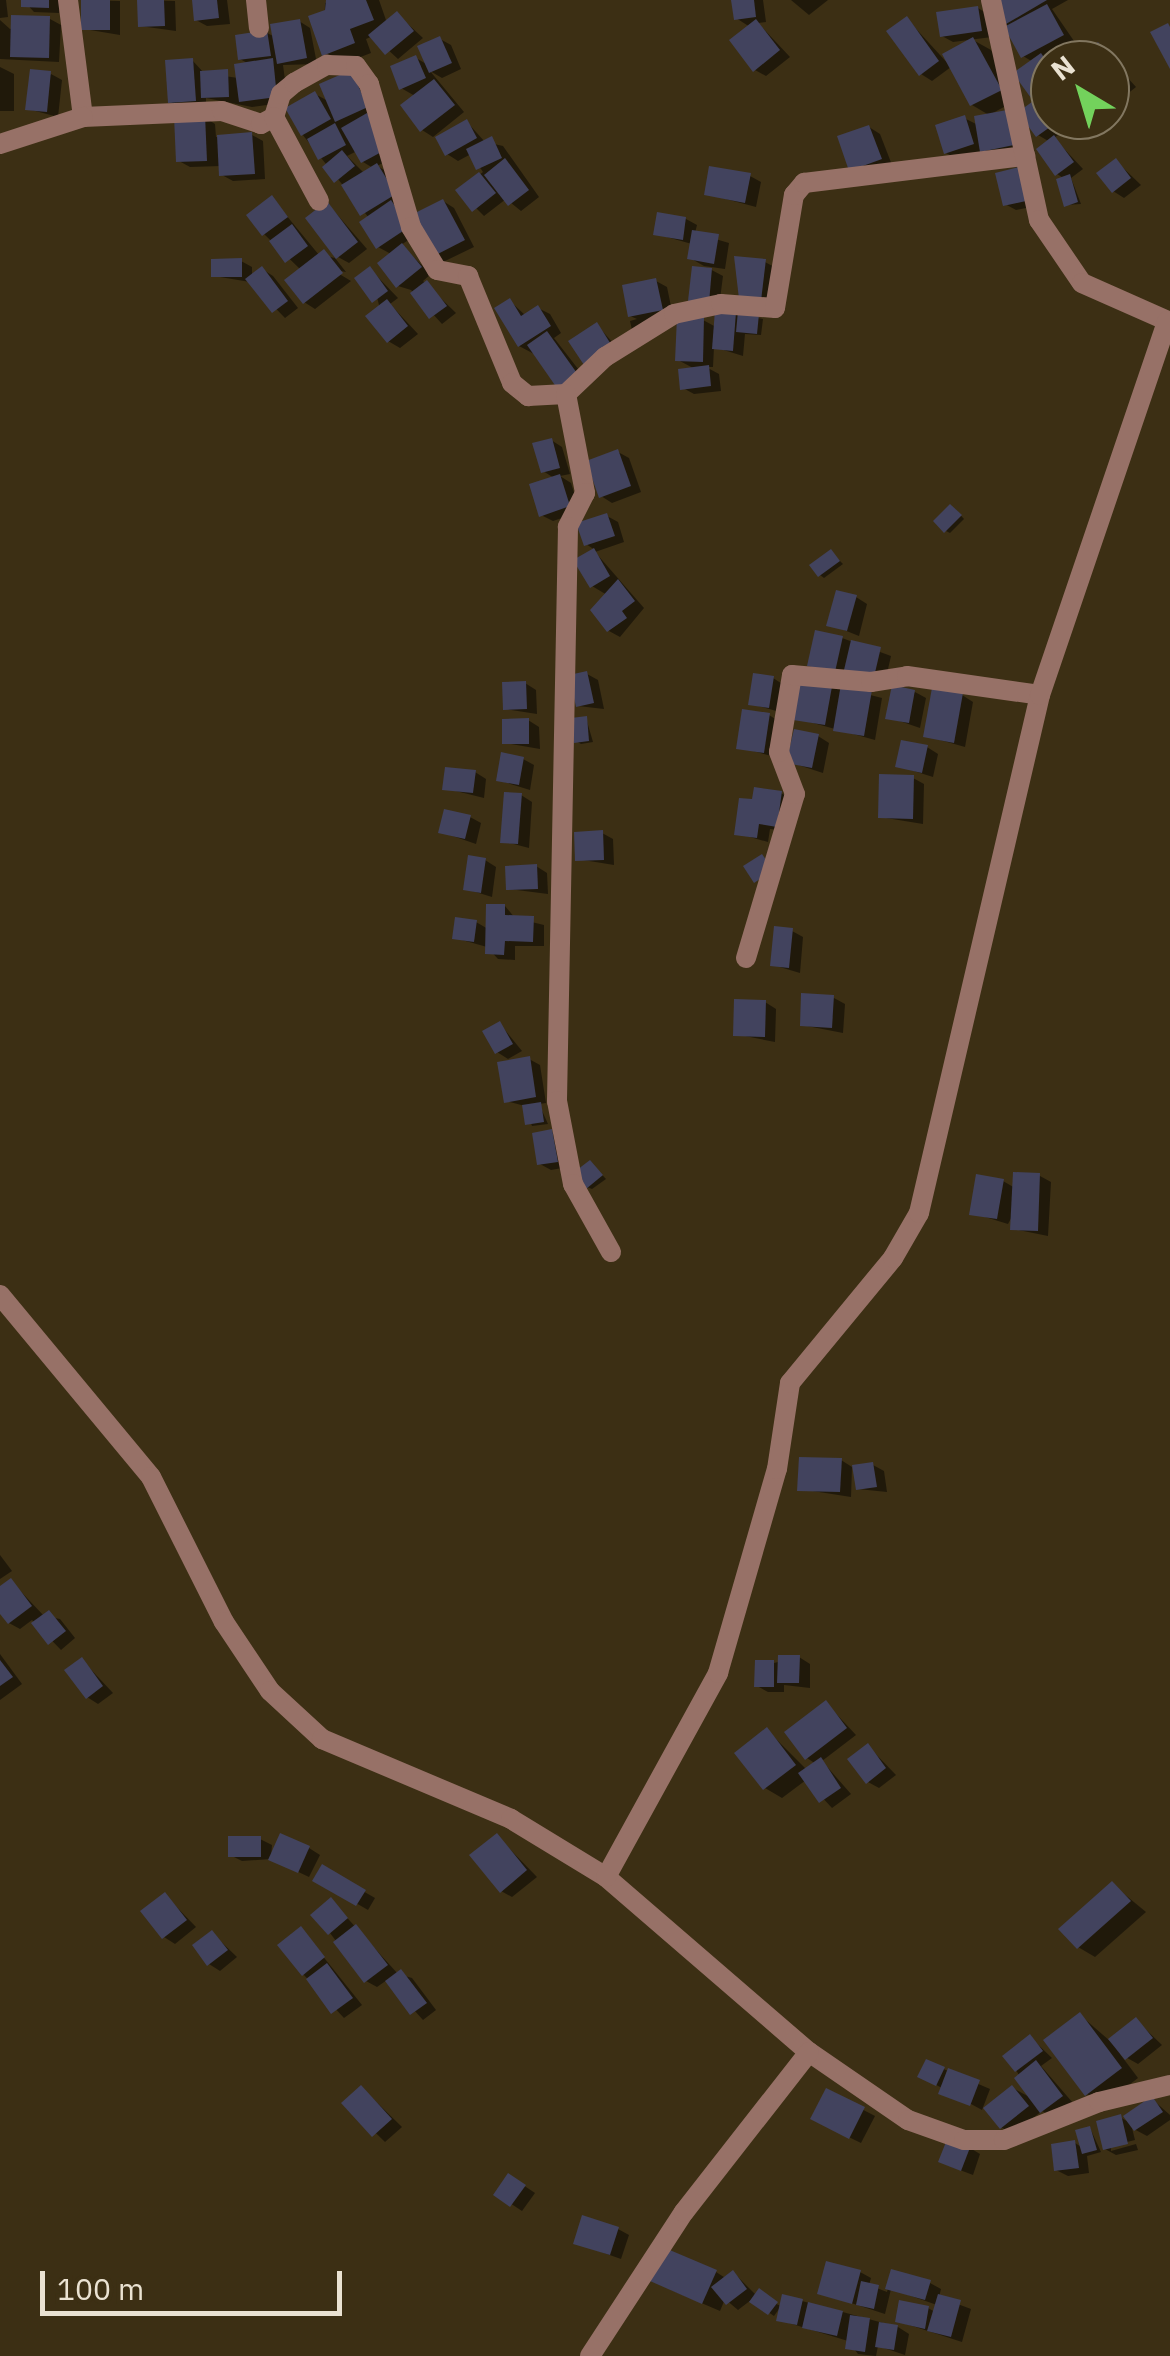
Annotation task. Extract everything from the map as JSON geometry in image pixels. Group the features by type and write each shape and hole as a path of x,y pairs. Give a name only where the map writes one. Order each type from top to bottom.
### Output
{"street":[{"path":"68,0 82,117"},
{"path":"256,0 259,28"},
{"path":"606,1877 718,1672 777,1469 790,1383 893,1258 919,1213 1040,695 1168,321 1096,292 1070,270 1039,220 991,0"},
{"path":"319,200 274,117 280,94 327,65 356,66 387,136 411,226 437,270 463,272 472,283 520,391 566,394 605,358 674,314 721,304 776,307 800,185 1025,156"},
{"path":"0,144 82,117 222,110 254,124 274,117"},
{"path":"566,394 585,493 568,527 558,1101 573,1184 610,1252"},
{"path":"746,958 795,794 779,752 792,675 871,682 907,676 1040,695"},
{"path":"0,1294 150,1477 224,1622 296,1716 322,1739 511,1819 606,1877 809,2052 886,2109 978,2142 1025,2134 1098,2102 1170,2085"},
{"path":"590,2356 684,2212 809,2052"}],"building":[{"path":"21,0 49,0 49,8 21,7"},
{"path":"81,0 110,0 110,30 81,30"},
{"path":"137,0 164,0 165,26 138,27"},
{"path":"192,0 217,0 219,18 194,21"},
{"path":"326,0 366,0 374,20 350,29 355,43 322,56 308,16 325,10"},
{"path":"731,0 754,0 756,17 734,20"},
{"path":"997,0 1047,0 1006,24"},
{"path":"1047,4 1064,35 1055,40 1030,40 1030,53 1021,58 1004,27"},
{"path":"978,6 982,31 940,37 936,12"},
{"path":"397,11 414,31 385,55 368,35"},
{"path":"11,15 50,16 49,58 10,57"},
{"path":"907,16 939,61 919,76 886,31"},
{"path":"300,19 307,58 277,64 270,24"},
{"path":"756,19 780,50 753,72 729,40"},
{"path":"1168,23 1170,27 1170,69 1150,32"},
{"path":"267,30 271,56 238,60 235,35"},
{"path":"440,36 452,63 429,73 417,46"},
{"path":"973,37 1002,90 970,106 942,54"},
{"path":"416,55 426,78 399,90 390,66"},
{"path":"193,58 196,101 168,103 165,60"},
{"path":"273,58 277,97 239,102 234,64"},
{"path":"1030,61 1030,97 1013,73"},
{"path":"30,69 51,71 47,112 25,110"},
{"path":"228,69 229,97 201,98 200,71"},
{"path":"351,70 368,107 335,122 319,84"},
{"path":"434,79 455,105 420,132 400,105"},
{"path":"315,91 331,119 301,136 285,108"},
{"path":"1030,103 1030,129 1018,112"},
{"path":"1007,110 1014,145 980,152 974,116"},
{"path":"367,113 387,149 361,163 341,128"},
{"path":"205,115 207,161 176,162 174,116"},
{"path":"965,115 974,144 944,154 935,125"},
{"path":"467,119 477,138 445,156 435,137"},
{"path":"335,123 346,145 318,160 307,139"},
{"path":"869,125 882,159 849,171 837,136"},
{"path":"252,132 255,174 219,176 217,135"},
{"path":"492,136 502,158 476,170 466,149"},
{"path":"1048,140 1058,140 1074,162 1055,176 1036,149"},
{"path":"342,150 355,166 334,183 322,167"},
{"path":"505,158 529,190 508,206 484,175"},
{"path":"1116,158 1131,178 1112,193 1096,173"},
{"path":"377,163 396,194 360,216 341,185"},
{"path":"709,166 751,173 745,203 704,195"},
{"path":"1019,167 1026,201 1003,206 995,173"},
{"path":"479,172 496,193 472,212 455,190"},
{"path":"1070,174 1078,202 1064,207 1056,179"},
{"path":"272,195 288,217 262,236 246,215"},
{"path":"443,199 465,240 430,258 409,216"},
{"path":"391,200 409,227 376,249 359,222"},
{"path":"327,201 358,242 336,259 305,218"},
{"path":"657,212 686,217 683,240 653,235"},
{"path":"292,224 308,246 285,263 269,241"},
{"path":"692,230 719,234 714,264 687,259"},
{"path":"402,243 422,267 396,288 377,263"},
{"path":"324,249 343,273 303,304 284,280"},
{"path":"734,256 766,259 761,301 739,299"},
{"path":"242,258 242,277 211,277 211,259"},
{"path":"262,266 288,301 272,313 245,279"},
{"path":"370,266 388,291 372,303 354,278"},
{"path":"692,266 712,268 709,303 688,301"},
{"path":"656,278 663,310 628,317 622,285"},
{"path":"427,280 447,306 429,319 410,293"},
{"path":"510,298 521,316 538,305 551,326 518,347 494,308"},
{"path":"387,299 408,326 387,343 365,316"},
{"path":"715,310 736,312 733,351 712,349"},
{"path":"738,311 759,314 757,334 736,332"},
{"path":"677,317 704,317 703,362 675,361"},
{"path":"597,322 612,346 584,365 568,341"},
{"path":"547,331 579,376 559,391 527,345"},
{"path":"709,365 711,386 680,390 678,369"},
{"path":"552,438 560,468 541,473 532,443"},
{"path":"618,449 631,486 599,498 586,461"},
{"path":"560,474 570,506 539,517 529,484"},
{"path":"950,504 962,515 944,533 933,521"},
{"path":"607,513 615,536 584,546 576,523"},
{"path":"594,548 610,576 590,588 573,560"},
{"path":"831,549 840,561 818,577 809,565"},
{"path":"618,579 635,601 622,611 627,618 607,632 590,610"},
{"path":"836,590 857,595 847,631 826,626"},
{"path":"815,630 843,636 835,672 807,666"},
{"path":"851,640 881,647 874,677 844,670"},
{"path":"587,671 594,703 576,707 569,675"},
{"path":"753,673 774,676 769,708 748,705"},
{"path":"801,675 833,681 825,725 793,720"},
{"path":"526,681 527,709 503,710 502,682"},
{"path":"841,684 872,690 864,736 833,731"},
{"path":"892,685 915,690 909,723 885,719"},
{"path":"932,688 963,693 954,743 923,737"},
{"path":"742,709 770,713 764,753 736,749"},
{"path":"587,716 589,741 574,743 571,718"},
{"path":"529,718 529,744 502,744 502,719"},
{"path":"794,729 819,734 812,768 786,763"},
{"path":"901,740 928,745 922,773 895,767"},
{"path":"501,752 524,757 519,785 496,781"},
{"path":"445,767 476,770 473,793 442,790"},
{"path":"879,774 914,775 913,819 878,818"},
{"path":"754,787 782,791 777,827 759,824 757,838 734,835 739,798 752,799"},
{"path":"504,792 522,793 518,844 500,843"},
{"path":"444,809 471,815 465,839 438,833"},
{"path":"603,830 604,860 575,861 574,832"},
{"path":"762,854 773,870 754,883 743,866"},
{"path":"468,855 486,858 481,893 463,890"},
{"path":"537,864 538,889 506,890 505,866"},
{"path":"486,904 505,904 505,915 534,916 533,942 505,941 504,955 485,954"},
{"path":"455,917 477,920 474,942 452,939"},
{"path":"774,926 793,928 789,968 770,966"},
{"path":"801,993 834,995 832,1028 800,1026"},
{"path":"734,999 766,1000 765,1037 733,1036"},
{"path":"500,1021 513,1044 495,1054 482,1031"},
{"path":"530,1056 536,1097 504,1103 497,1062"},
{"path":"541,1102 544,1122 525,1125 522,1105"},
{"path":"552,1129 558,1162 537,1165 532,1133"},
{"path":"590,1160 603,1175 586,1189 573,1173"},
{"path":"1013,1172 1040,1173 1038,1231 1010,1230"},
{"path":"976,1174 1004,1179 997,1219 969,1215"},
{"path":"799,1457 842,1458 840,1492 797,1491"},
{"path":"873,1462 877,1487 856,1490 852,1465"},
{"path":"11,1578 32,1606 8,1624 0,1614 0,1586"},
{"path":"49,1610 66,1631 48,1645 31,1623"},
{"path":"778,1655 800,1655 799,1683 777,1683"},
{"path":"82,1657 103,1686 86,1699 64,1670"},
{"path":"0,1660 13,1677 0,1686"},
{"path":"755,1660 774,1660 774,1687 754,1687"},
{"path":"826,1700 847,1728 805,1760 784,1732"},
{"path":"767,1727 796,1765 763,1790 734,1753"},
{"path":"868,1743 886,1768 866,1784 847,1759"},
{"path":"821,1757 841,1788 819,1803 798,1773"},
{"path":"280,1833 310,1846 298,1873 268,1860"},
{"path":"497,1833 527,1870 500,1893 469,1855"},
{"path":"228,1836 261,1836 261,1857 228,1857"},
{"path":"322,1864 366,1890 356,1906 312,1881"},
{"path":"1112,1881 1131,1901 1077,1949 1058,1929"},
{"path":"165,1892 187,1920 162,1939 140,1911"},
{"path":"331,1897 348,1918 328,1935 310,1915"},
{"path":"356,1924 388,1965 364,1983 333,1942"},
{"path":"301,1926 325,1957 302,1976 277,1945"},
{"path":"212,1930 228,1950 207,1966 192,1945"},
{"path":"327,1963 353,1998 331,2014 306,1979"},
{"path":"401,1969 427,2003 410,2015 385,1981"},
{"path":"1080,2012 1122,2068 1085,2096 1043,2040"},
{"path":"1136,2017 1153,2038 1125,2060 1108,2039"},
{"path":"1030,2034 1043,2051 1015,2072 1002,2056"},
{"path":"926,2059 945,2067 936,2086 917,2077"},
{"path":"1036,2060 1063,2096 1040,2113 1014,2078"},
{"path":"948,2068 980,2080 970,2106 938,2094"},
{"path":"361,2085 392,2119 372,2137 341,2103"},
{"path":"1012,2085 1029,2106 1000,2129 983,2108"},
{"path":"826,2088 865,2107 849,2139 810,2119"},
{"path":"1152,2096 1163,2112 1134,2131 1123,2116"},
{"path":"1121,2114 1128,2144 1103,2150 1096,2121"},
{"path":"1090,2126 1097,2150 1082,2154 1075,2130"},
{"path":"948,2137 971,2145 961,2171 938,2162"},
{"path":"1075,2140 1079,2168 1054,2171 1051,2144"},
{"path":"508,2173 526,2185 510,2207 493,2195"},
{"path":"582,2215 619,2227 610,2255 573,2244"},
{"path":"665,2248 717,2270 702,2304 650,2281"},
{"path":"826,2261 861,2270 852,2304 817,2294"},
{"path":"891,2269 931,2280 925,2300 885,2289"},
{"path":"733,2270 747,2289 726,2305 711,2287"},
{"path":"861,2281 879,2285 874,2309 856,2305"},
{"path":"759,2288 778,2302 768,2315 749,2302"},
{"path":"782,2294 803,2299 797,2325 776,2321"},
{"path":"938,2294 961,2300 951,2337 927,2331"},
{"path":"899,2300 929,2306 925,2329 895,2322"},
{"path":"808,2302 843,2311 837,2336 802,2328"},
{"path":"850,2315 870,2318 865,2352 845,2349"},
{"path":"879,2322 898,2325 894,2350 875,2347"}]}
